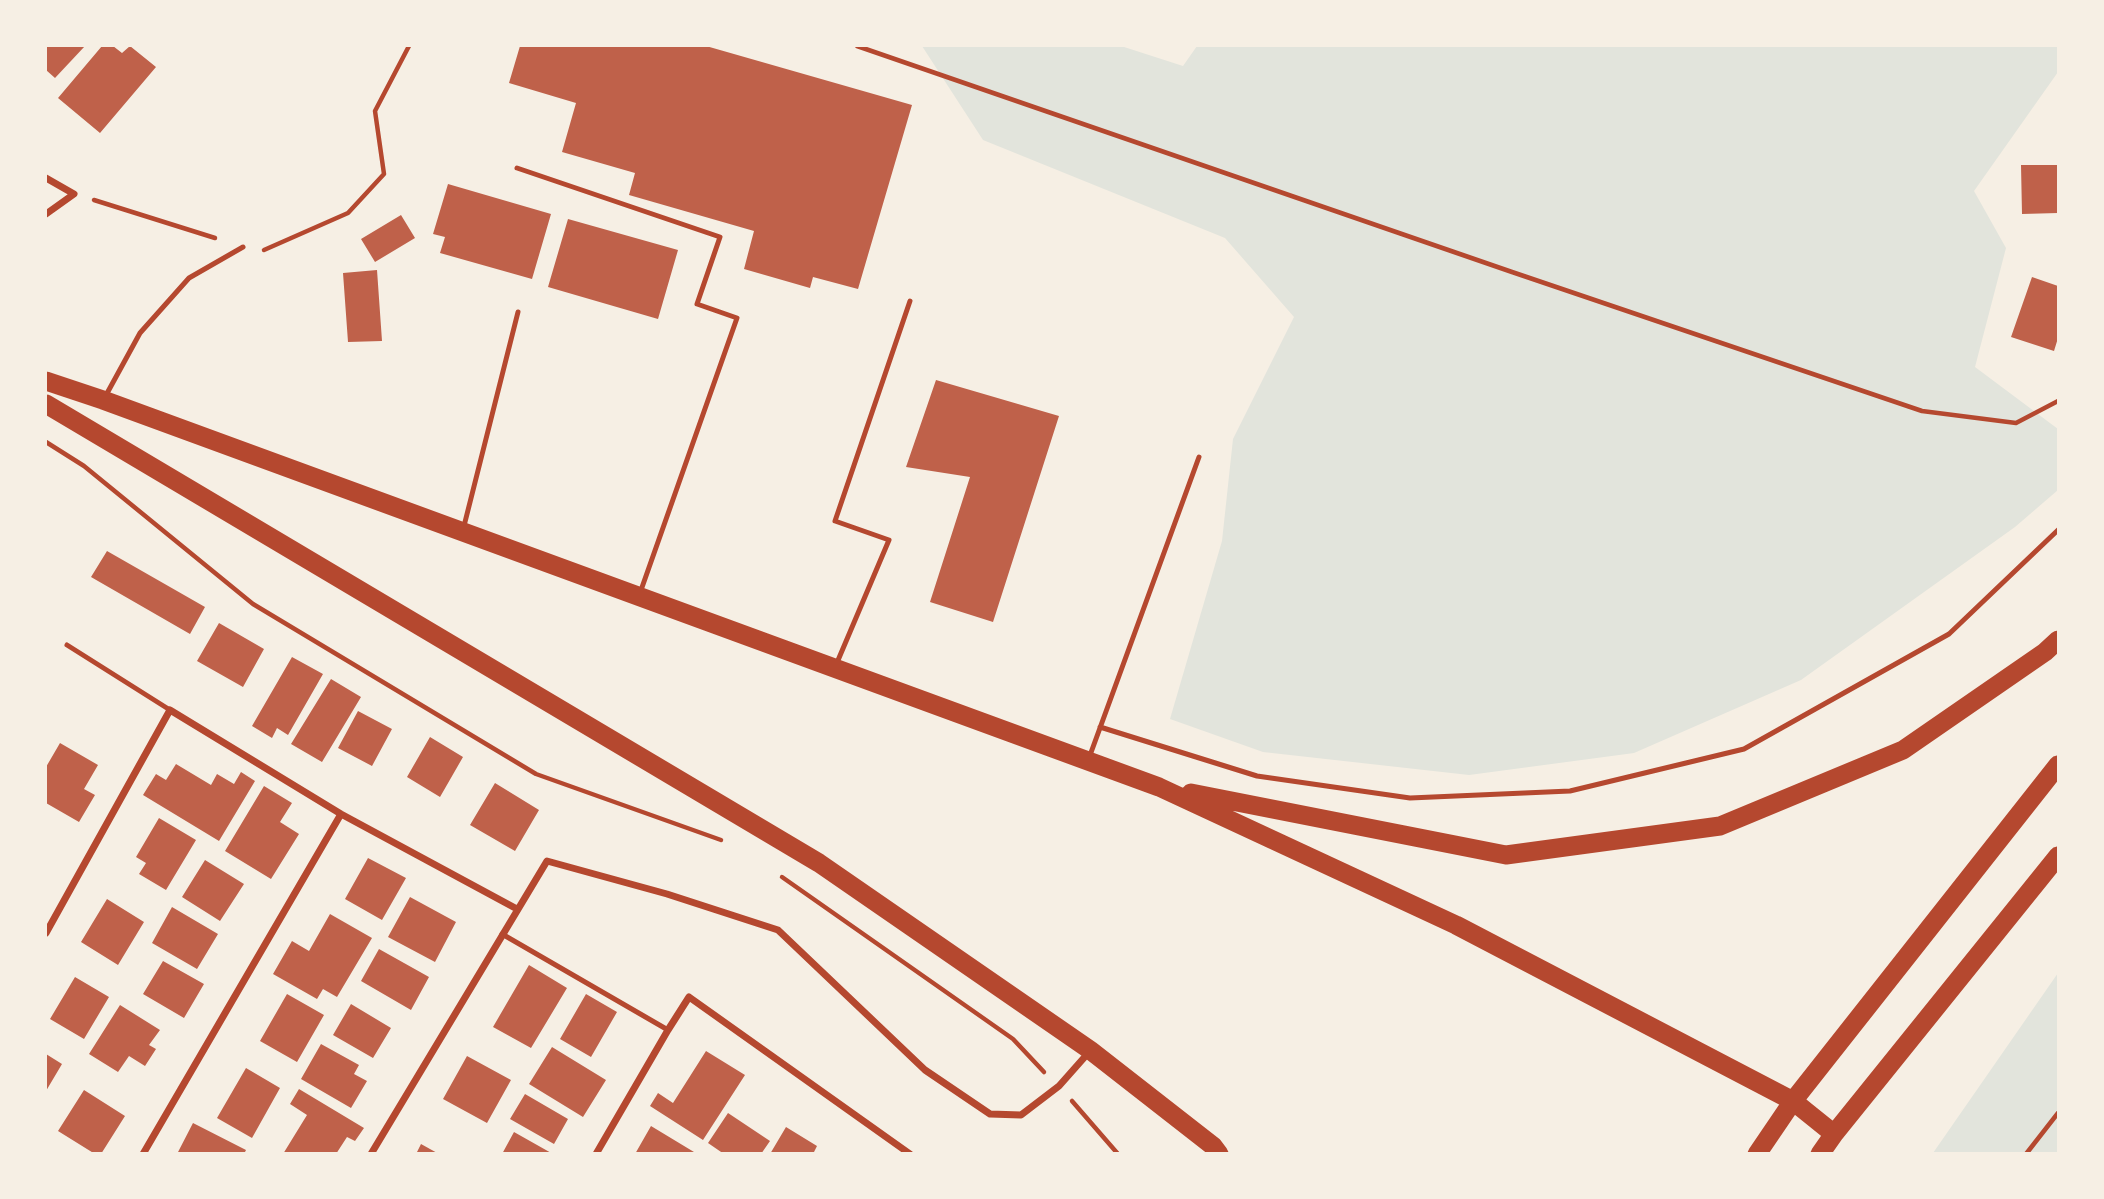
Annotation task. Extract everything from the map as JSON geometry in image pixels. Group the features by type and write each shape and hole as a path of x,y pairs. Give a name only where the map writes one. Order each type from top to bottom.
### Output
{"highway":[{"path":"46,381 1159,787 1456,925 1793,1101 1834,1134"},
{"path":"46,404 819,863 1090,1050 1219,1153"},
{"path":"1159,787 1506,855 1720,826 1903,750 2059,640"},
{"path":"1757,1153 1793,1101 2059,765"},
{"path":"1820,1153 2059,856"}],"street":[{"path":"46,178 74,194 46,214"},
{"path":"46,933 170,710 341,814 517,909"},
{"path":"143,1153 341,814"},
{"path":"371,1153 547,861 667,894 778,930 925,1070 990,1114 1021,1115 1059,1086 1090,1050"},
{"path":"596,1153 668,1030 690,998 910,1153"}],"lane":[{"path":"517,167 720,237 696,304 737,318 639,596"},
{"path":"103,400 140,333 189,278 243,247"},
{"path":"835,668 888,540 835,521 910,301"},
{"path":"462,532 518,312"},
{"path":"1088,761 1199,457"},
{"path":"1100,727 1257,776 1409,798 1570,791 1744,748 1949,634 2059,530"},
{"path":"67,645 170,710"},
{"path":"502,934 668,1030"}],"path":[{"path":"74,194 258,252 348,213 384,174 375,111 409,46"},
{"path":"857,46 1922,411 2016,423 2059,401"},
{"path":"46,442 84,466 253,604 536,774 726,842"},
{"path":"773,870 1013,1039 1118,1153"},
{"path":"2026,1153 2059,1114"}],"shaded area":[{"path":"922,46 1121,46 1183,66 1197,46 2058,46 2058,72 1974,191 2006,248 1975,367 2058,429 2058,490 2015,527 1801,680 1634,753 1469,775 1263,752 1170,719 1222,541 1233,439 1294,317 1225,238 983,140"},
{"path":"2058,973 2058,1153 1933,1153"}],"building":[{"path":"46,46 85,46 55,78 46,70"},
{"path":"102,46 113,46 122,53 130,46 156,67 100,133 58,98"},
{"path":"520,46 706,46 912,105 858,289 813,277 810,288 744,269 754,231 629,195 635,173 562,152 576,103 509,83"},
{"path":"2021,165 2058,165 2058,213 2022,214"},
{"path":"448,184 551,214 532,279 440,253 445,237 433,234"},
{"path":"401,215 415,238 375,262 361,239"},
{"path":"568,219 678,250 658,319 548,287"},
{"path":"377,270 382,341 348,342 343,273"},
{"path":"2032,277 2058,286 2058,338 2054,351 2011,337"},
{"path":"936,380 1059,416 993,622 930,602 970,477 906,467"},
{"path":"107,551 205,607 190,634 91,577"},
{"path":"219,623 264,649 243,687 197,661"},
{"path":"292,657 323,674 288,735 277,728 272,738 252,726"},
{"path":"331,679 361,697 322,762 291,744"},
{"path":"358,711 392,729 372,766 338,748"},
{"path":"430,737 463,757 440,797 407,777"},
{"path":"60,743 98,765 84,789 95,795 79,822 46,803 46,767"},
{"path":"176,764 211,785 217,774 234,784 241,772 255,781 219,841 143,795 156,774 166,780"},
{"path":"495,783 539,810 515,851 470,825"},
{"path":"264,786 292,803 280,822 299,834 271,879 225,851"},
{"path":"159,818 196,840 166,890 139,874 146,863 136,857"},
{"path":"368,858 406,878 382,920 345,899"},
{"path":"205,860 244,884 220,921 182,897"},
{"path":"410,897 456,922 435,962 388,937"},
{"path":"107,899 144,922 118,965 81,942"},
{"path":"172,907 218,934 197,969 152,943"},
{"path":"330,914 372,938 337,997 323,989 317,999 273,974 292,941 309,951"},
{"path":"379,949 429,977 411,1010 361,981"},
{"path":"163,961 204,984 184,1018 143,994"},
{"path":"529,965 567,988 531,1048 493,1027"},
{"path":"75,977 109,997 84,1039 50,1019"},
{"path":"287,994 324,1015 297,1062 260,1041"},
{"path":"586,994 617,1012 591,1057 560,1039"},
{"path":"351,1004 391,1028 373,1058 333,1035"},
{"path":"120,1005 160,1030 149,1045 156,1049 145,1066 129,1056 118,1072 89,1054"},
{"path":"321,1044 359,1065 354,1074 367,1081 351,1108 301,1079"},
{"path":"552,1047 606,1080 583,1117 529,1084"},
{"path":"706,1051 745,1075 703,1140 650,1106 658,1093 673,1103"},
{"path":"46,1054 62,1064 46,1091"},
{"path":"467,1056 511,1080 487,1123 443,1099"},
{"path":"246,1068 280,1088 252,1138 217,1118"},
{"path":"299,1089 364,1128 355,1141 347,1137 336,1154 283,1154 307,1115 290,1104"},
{"path":"84,1090 125,1116 101,1154 95,1154 58,1131"},
{"path":"525,1094 568,1119 554,1144 510,1119"},
{"path":"728,1113 770,1141 761,1154 724,1154 708,1143"},
{"path":"193,1123 246,1150 244,1154 177,1154"},
{"path":"651,1126 694,1152 693,1154 635,1154"},
{"path":"786,1127 817,1146 813,1154 770,1154"},
{"path":"514,1132 553,1154 502,1154"},
{"path":"421,1144 439,1154 416,1154"}]}
